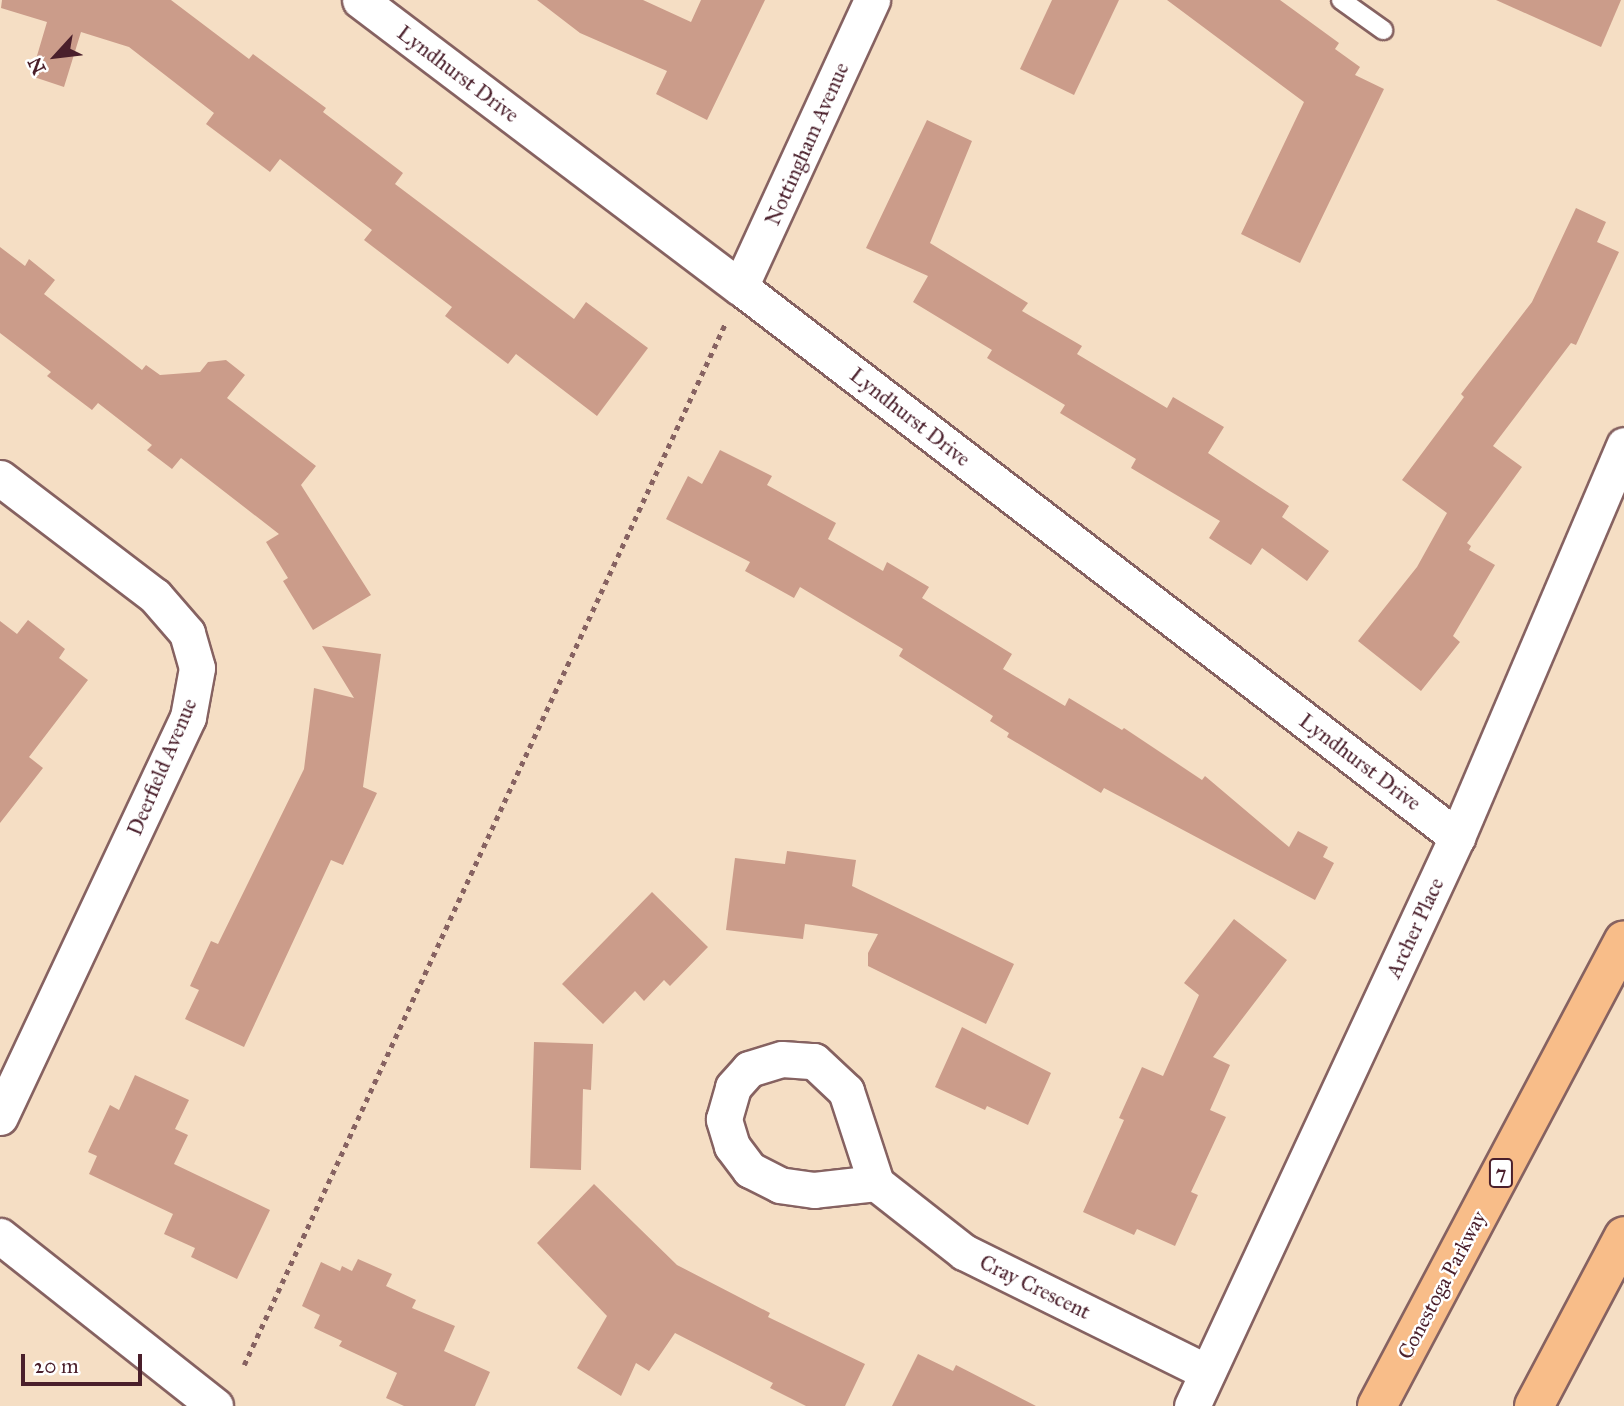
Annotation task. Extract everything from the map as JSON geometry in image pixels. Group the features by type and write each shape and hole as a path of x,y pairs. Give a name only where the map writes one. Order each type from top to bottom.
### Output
{"highway":[{"name":"Conestoga Parkway","path":"1377,1406 1624,940"},
{"path":"1534,1406 1624,1236"}],"street":[{"name":"Lyndhurst Drive","path":"360,0 740,287 1457,837"},
{"name":"Nottingham Avenue","path":"740,287 872,0"},
{"name":"Archer Place","path":"1192,1406 1457,837 1624,445"},
{"name":"Deerfield Avenue","path":"0,478 155,596 187,634 197,668 188,717 0,1117"},
{"path":"782,1059 814,1061 846,1091 876,1183 814,1190 780,1185 750,1170 732,1146 724,1119 733,1087 749,1069 782,1059"},
{"name":"Cray Crescent","path":"876,1183 964,1252 1207,1372"},
{"path":"0,1236 215,1406"}],"lane":[{"path":"1341,0 1383,30"}],"path":[{"path":"244,1365 717,344 740,287"}],"building":[{"path":"2,0 171,0 249,59 253,54 326,108 323,112 403,173 395,184 574,319 586,302 648,348 597,416 516,354 508,364 445,316 452,307 364,240 372,230 280,159 270,172 206,124 214,113 129,47 81,32 64,87 31,76 47,22 1,8"},
{"path":"537,0 643,0 691,22 701,0 765,0 707,120 656,94 667,71 580,33"},
{"path":"1052,0 1119,0 1074,95 1020,69"},
{"path":"1167,0 1280,0 1339,43 1335,49 1360,67 1355,75 1384,89 1300,263 1241,234 1304,102"},
{"path":"1496,0 1621,0 1601,47"},
{"path":"927,120 972,141 930,243 1028,303 1022,311 1082,346 1077,354 1167,408 1173,397 1224,427 1208,453 1289,506 1282,517 1329,551 1307,581 1262,548 1251,565 1209,538 1220,521 1131,468 1136,459 1060,413 1065,405 987,358 992,350 913,302 928,276 866,248"},
{"path":"1576,208 1606,222 1597,242 1619,252 1576,345 1571,343 1493,446 1522,467 1467,543 1471,546 1469,550 1495,565 1453,636 1460,642 1421,691 1358,641 1417,567 1447,513 1402,480 1464,397 1461,394 1532,302"},
{"path":"0,247 25,266 29,259 55,280 44,294 142,370 146,365 160,375 200,372 208,362 226,360 245,375 227,398 316,466 301,485 371,595 313,630 283,581 288,578 266,542 279,534 181,458 172,469 147,450 152,445 98,403 92,410 47,376 51,372 0,333"},
{"path":"720,450 772,476 767,485 836,523 828,539 883,571 887,562 929,587 922,598 1012,654 1003,669 1065,706 1069,698 1122,730 1124,728 1202,780 1205,776 1289,847 1298,831 1328,847 1323,857 1334,863 1315,900 1104,788 1101,793 1007,737 1009,733 990,721 993,716 899,656 903,649 800,587 794,598 745,571 750,562 666,519 688,476 702,484"},
{"path":"28,620 65,649 59,658 88,680 29,757 43,768 0,823 0,621 17,634"},
{"path":"322,646 381,654 363,787 377,793 343,865 331,860 244,1047 185,1019 199,990 190,986 211,941 218,944 304,769 314,688 354,698"},
{"path":"787,851 856,860 852,886 1014,964 986,1024 868,966 868,953 878,934 805,924 803,939 726,930 735,858 785,864"},
{"path":"652,892 708,947 670,986 664,980 644,1001 635,991 603,1024 562,984"},
{"path":"1234,919 1287,960 1213,1057 1230,1065 1210,1110 1226,1117 1191,1192 1198,1195 1175,1246 1137,1229 1134,1235 1083,1212 1124,1120 1119,1118 1142,1067 1163,1076 1199,995 1184,983"},
{"path":"962,1027 1051,1073 1028,1125 987,1106 985,1110 935,1087"},
{"path":"534,1042 593,1044 591,1090 583,1089 581,1170 530,1168"},
{"path":"135,1075 189,1100 175,1129 188,1135 174,1164 270,1210 237,1279 191,1257 195,1248 164,1234 173,1214 89,1174 97,1156 88,1152 110,1105 119,1110"},
{"path":"594,1184 677,1265 770,1313 768,1317 865,1364 845,1406 806,1406 770,1388 773,1383 675,1333 649,1371 636,1363 621,1396 577,1368 607,1316 537,1243"},
{"path":"358,1259 392,1274 386,1286 416,1300 412,1308 455,1326 444,1351 490,1372 475,1406 404,1406 386,1398 397,1373 339,1346 342,1341 314,1328 320,1315 302,1306 321,1262 340,1271 342,1266 352,1271"},
{"path":"918,1354 953,1371 956,1365 1036,1406 892,1406"}]}
